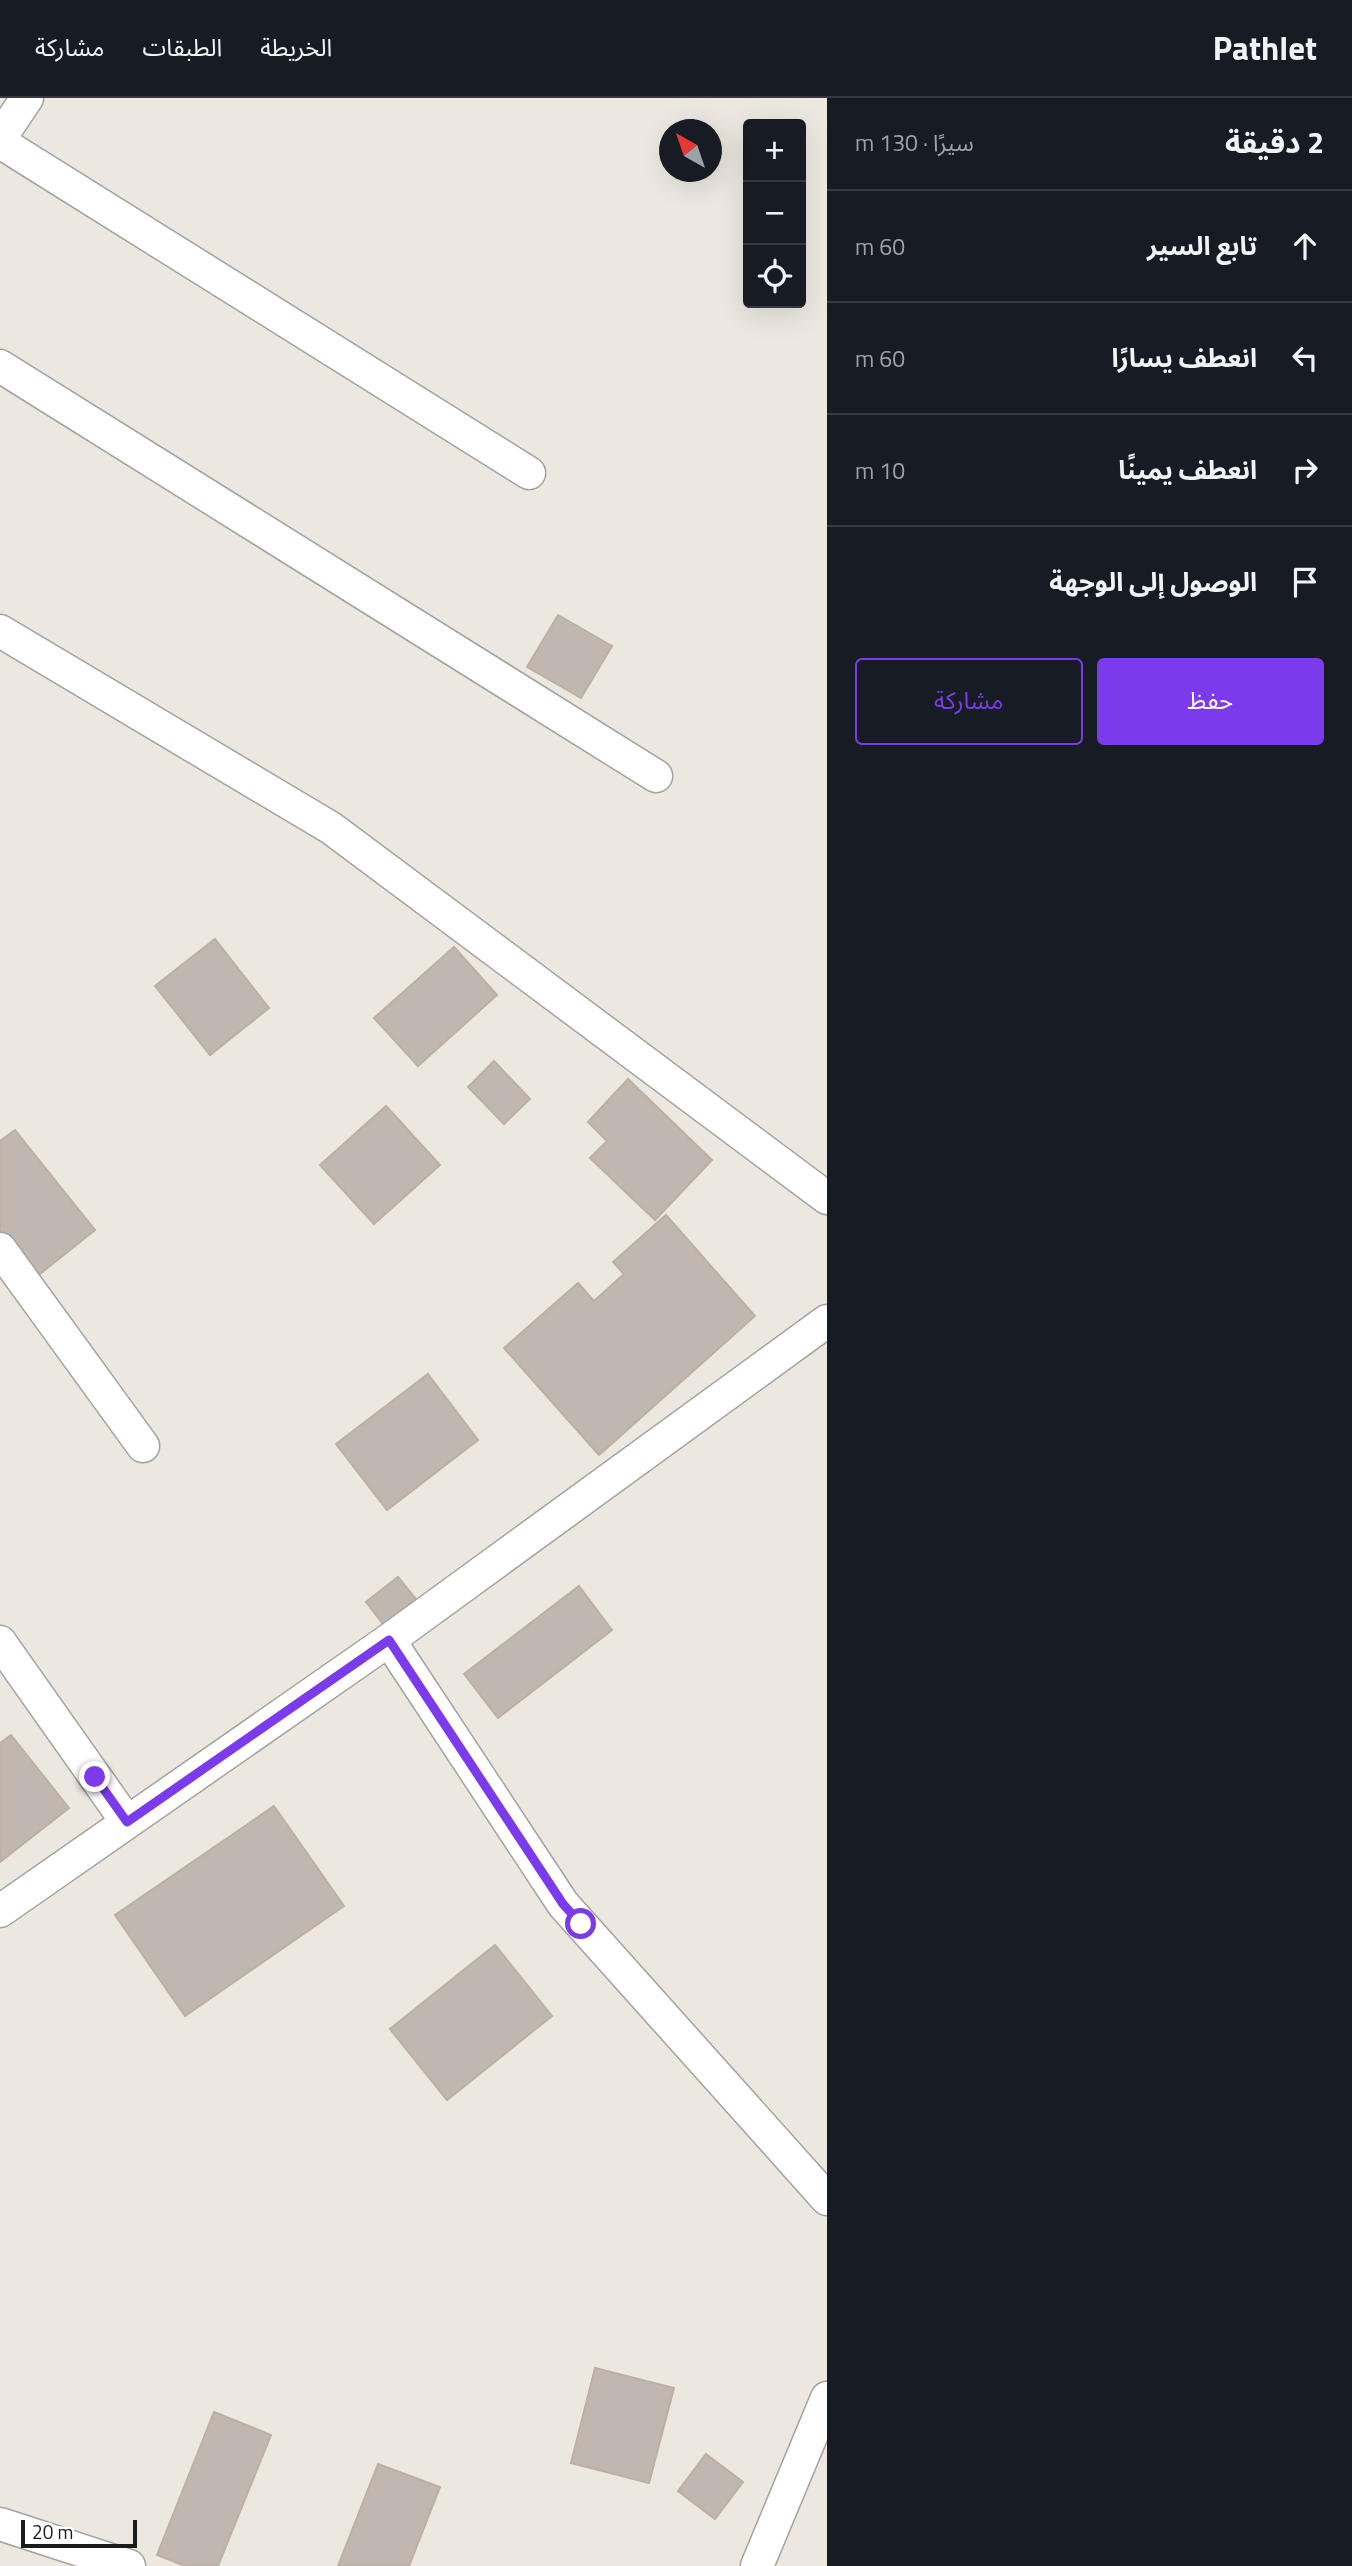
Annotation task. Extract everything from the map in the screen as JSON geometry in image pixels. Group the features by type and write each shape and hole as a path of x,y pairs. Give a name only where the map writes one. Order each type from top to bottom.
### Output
{"street":[{"path":"27,98 0,140 529,472"},
{"path":"0,366 656,776"},
{"path":"0,631 331,828 827,1198"},
{"path":"0,1249 143,1446"},
{"path":"0,1911 389,1640 827,1321"},
{"path":"389,1640 563,1904 827,2199"},
{"path":"0,1642 127,1822"},
{"path":"757,2566 827,2398"},
{"path":"0,2524 129,2566"}],"building":[{"path":"558,615 612,646 581,698 527,667"},
{"path":"215,939 269,1008 210,1055 155,986"},
{"path":"454,947 497,995 418,1066 374,1018"},
{"path":"494,1061 530,1099 504,1124 468,1087"},
{"path":"628,1079 712,1160 655,1220 590,1158 607,1141 588,1122"},
{"path":"386,1106 440,1165 374,1224 320,1165"},
{"path":"15,1130 95,1230 21,1289 0,1263 0,1141"},
{"path":"666,1215 755,1316 599,1455 504,1348 578,1283 594,1301 624,1274 613,1262"},
{"path":"428,1374 478,1440 387,1510 336,1444"},
{"path":"398,1577 419,1603 386,1628 366,1602"},
{"path":"579,1586 612,1630 498,1718 464,1674"},
{"path":"11,1735 69,1808 0,1862 0,1743"},
{"path":"274,1806 344,1906 185,2016 115,1915"},
{"path":"495,1945 552,2016 447,2100 390,2029"},
{"path":"595,2368 674,2388 649,2483 571,2463"},
{"path":"214,2412 271,2435 218,2566 185,2566 157,2555"},
{"path":"706,2454 743,2482 715,2519 678,2491"},
{"path":"378,2464 440,2487 409,2566 338,2566"}],"route":[{"path":"95,1777 127,1822 389,1640 563,1904 581,1924"}]}
